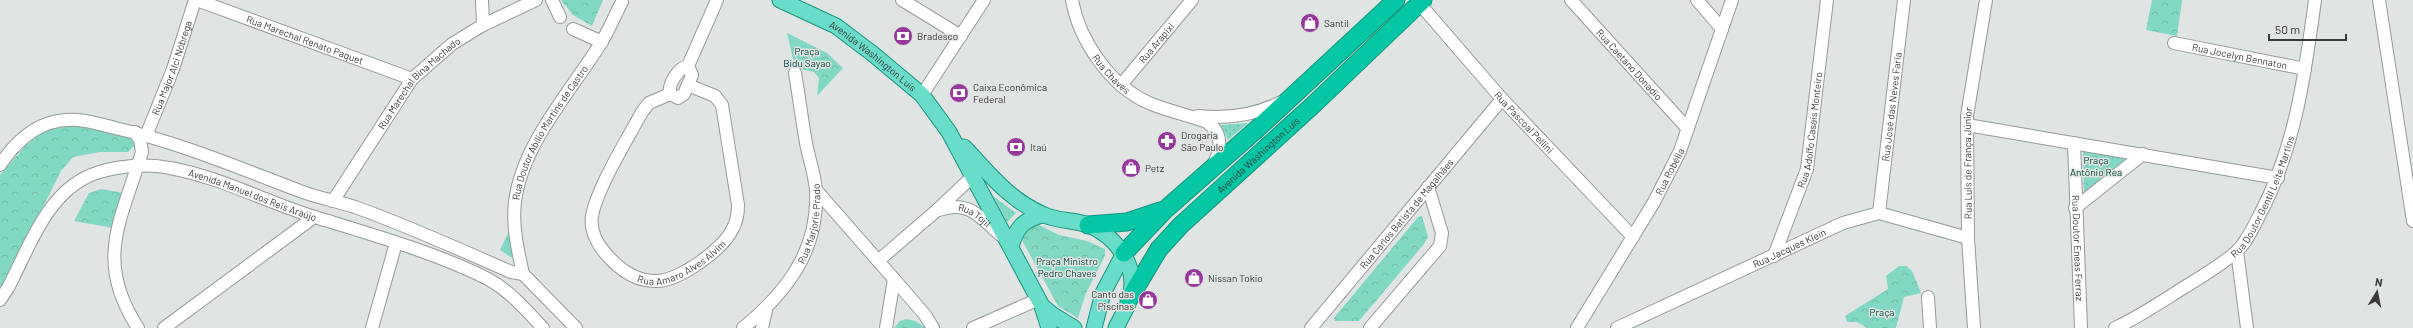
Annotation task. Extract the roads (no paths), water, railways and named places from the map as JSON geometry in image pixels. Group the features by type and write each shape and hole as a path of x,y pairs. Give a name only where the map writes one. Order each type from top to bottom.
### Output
{"highway":[{"name":"Avenida Washington Luís","path":"1124,253 1166,209 1396,0"},
{"name":"Avenida Washington Luís","path":"1130,300 1159,249 1181,226 1312,106 1421,2"},
{"path":"1088,225 1140,219 1166,209"}],"main road":[{"name":"Avenida Washington Luís","path":"780,0 836,26 873,54 922,95 949,132 995,182 1042,215 1088,225 1106,234 1124,253"},
{"name":"Avenida Washington Luís","path":"949,132 1041,303 1053,315 1074,328"},
{"path":"1009,244 1018,227 1031,217 1042,215"},
{"path":"1124,253 1131,276 1130,300"},
{"path":"1094,328 1103,294 1124,253"},
{"name":"Avenida Washington Luís","path":"1116,328 1130,300"},
{"path":"1041,303 1049,328"}],"street":[{"path":"482,0 483,25"},
{"name":"Rua Marechal Bina Machado","path":"333,201 412,79 452,44 483,25 536,0"},
{"path":"552,0 560,17"},
{"path":"670,94 671,86 679,71 688,66 717,0"},
{"path":"902,0 961,36"},
{"path":"922,95 984,0"},
{"name":"Rua Chaves","path":"1072,0 1082,34 1098,59 1121,85 1148,102 1207,122 1218,133 1220,145 1218,155 1212,168"},
{"name":"Rua Arapixi","path":"1121,85 1192,0"},
{"name":"Rua Caetano Donadio","path":"1572,0 1688,129"},
{"path":"1697,0 1722,29"},
{"name":"Rua Robélia","path":"1577,328 1634,237 1680,151 1732,0"},
{"name":"Rua Adolfo Casais Monteiro","path":"1774,256 1807,169 1827,0"},
{"name":"Rua José das Neves Faria","path":"1880,213 1904,0"},
{"name":"Rua Luis de França Júnior","path":"1974,328 1968,238 1967,125 1969,96 1986,0"},
{"name":"Rua Doutor Gentil Leite Martins","path":"2115,328 2135,324 2209,272 2237,251 2250,233 2278,178 2298,111 2315,0"},
{"path":"2379,0 2413,221"},
{"name":"Rua Marechal Renato Paquet","path":"204,1 412,79"},
{"name":"Rua Major Alci Nóbrega","path":"141,134 204,1"},
{"name":"Rua Doutor Abílio Martins de Castro","path":"523,274 514,220 515,202 521,177 541,132 602,42 622,2"},
{"name":"Rua Pascoal Pellini","path":"1421,2 1502,99 1634,237"},
{"path":"573,29 602,42"},
{"name":"Rua Jocelyn Bennaton","path":"2174,43 2305,69"},
{"path":"688,66 692,75 688,85"},
{"name":"Rua Marjorie Prado","path":"743,328 766,310 790,281 801,264 813,231 816,190 795,74"},
{"name":"Rua Amaro Alves Alvim","path":"688,85 715,96 722,105 738,205 737,216 733,230 698,264 684,272 655,281 638,278 615,265 599,246 593,231 592,216 597,198 642,112 649,103 670,94 680,98 688,85"},
{"name":"Rua Chaves","path":"1185,114 1229,118 1269,108 1292,96"},
{"name":"Rua Carlos Batista de Magalhães","path":"1311,328 1502,99"},
{"name":"Avenida Manuel dos Reis Araújo","path":"0,166 19,142 31,131 58,121 73,120 141,134 220,160 308,194 333,201 425,233 511,272 523,274"},
{"path":"1967,125 2278,178"},
{"path":"138,328 122,298 116,281 114,261 117,230 142,148 140,140 141,134"},
{"name":"Rua Doutor Eneas Ferraz","path":"2074,143 2080,328"},
{"path":"2075,208 2143,154"},
{"name":"Avenida Manuel dos Reis Araújo","path":"0,300 52,206 62,194 72,185 92,175 137,166 171,168 236,188 314,217 396,243 440,259 488,279 512,295 542,328"},
{"name":"Rua Tojil","path":"878,261 936,211 973,176"},
{"path":"1370,328 1440,246 1442,233 1428,187"},
{"path":"816,190 925,315 933,328"},
{"name":"Rua Tojil","path":"936,211 948,207 964,206 972,210 1009,244"},
{"path":"1880,213 1968,238"},
{"name":"Rua Jacques Klein","path":"1621,327 1843,223 1880,213"},
{"path":"164,328 314,217"},
{"path":"372,328 396,243"},
{"path":"2237,251 2247,328"},
{"path":"523,274 573,326"},
{"path":"886,328 894,279"},
{"path":"1928,297 1930,328"},
{"path":"973,328 1041,303"},
{"path":"762,328 766,310"}],"place":[{"name":"Santil","path":"1310,23"},
{"name":"Bradesco","path":"903,36"},
{"name":"Caixa Econômica Federal","path":"959,93"},
{"name":"Drogaria São Paulo","path":"1167,141"},
{"name":"Itaú","path":"1016,147"},
{"name":"Petz","path":"1131,168"},
{"name":"Nissan Tokio","path":"1194,278"},
{"name":"Canto das Piscinas","path":"1148,300"}],"park label":[{"name":"Praça Bidu Sayao","path":"807,56"},
{"name":"Praça Antônio Rea","path":"2096,166"},
{"name":"Praça Ministro Pedro Chaves","path":"1067,266"},
{"name":"Praça","path":"1882,312"}]}
